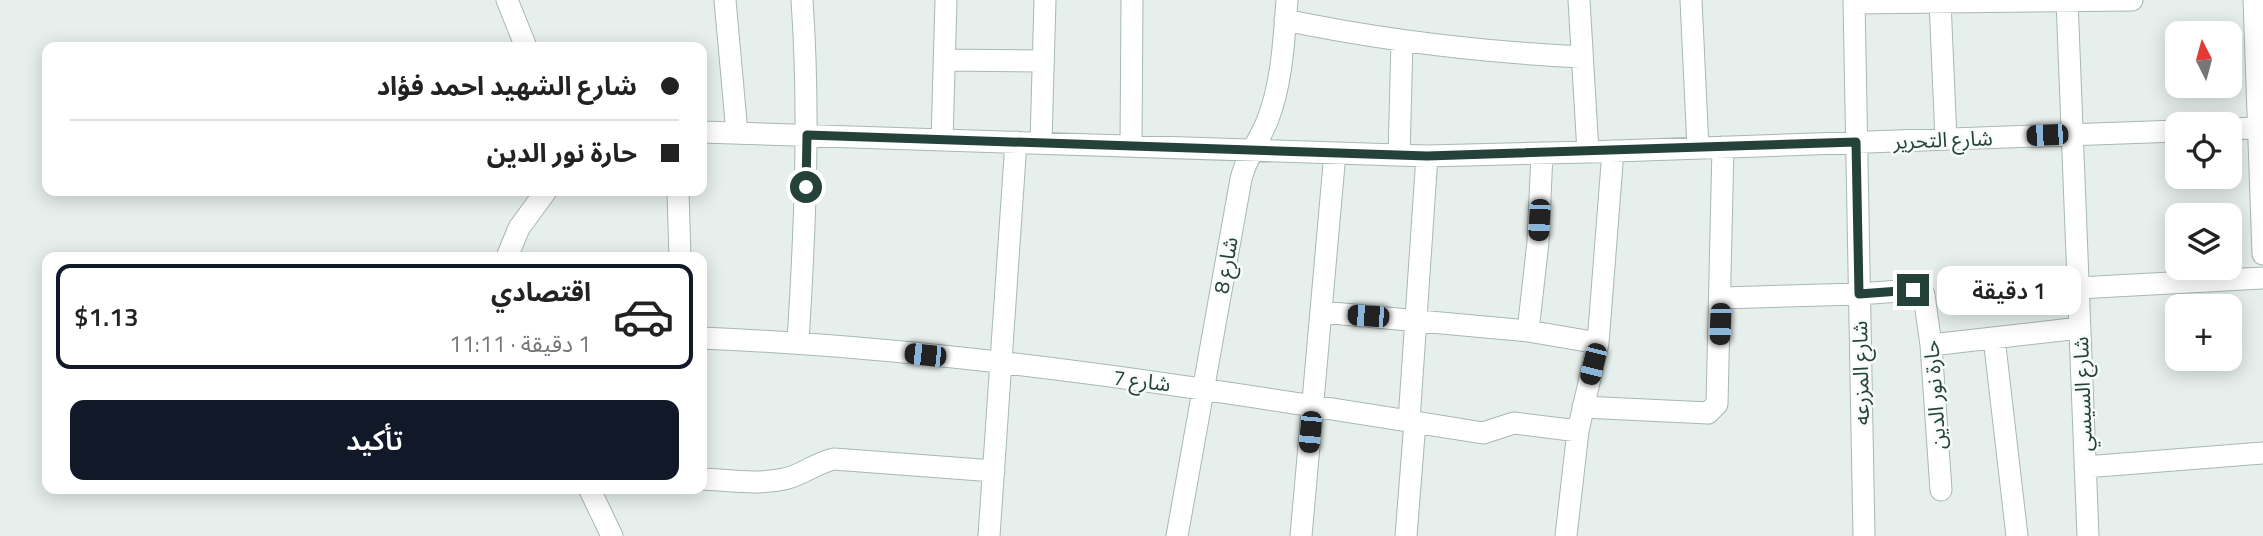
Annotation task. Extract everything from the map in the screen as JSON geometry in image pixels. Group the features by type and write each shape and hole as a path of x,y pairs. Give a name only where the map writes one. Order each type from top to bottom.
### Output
{"street":[{"path":"507,0 524,42"},
{"path":"724,0 737,133"},
{"path":"798,342 807,135 802,0"},
{"path":"942,140 946,0"},
{"path":"1041,142 1045,0"},
{"path":"1130,146 1132,0"},
{"path":"1579,0 1588,152"},
{"path":"1691,0 1698,148"},
{"name":"شارع السيسي","path":"2067,0 2088,536"},
{"path":"1854,2 2132,0"},
{"path":"2254,0 2263,254"},
{"name":"شارع المزرعه","path":"1854,2 1864,536"},
{"path":"1940,2 1946,139"},
{"path":"1286,10 1402,42 1492,52 1582,57"},
{"name":"شارع 8","path":"1178,534 1241,179 1247,158 1273,104 1286,10"},
{"path":"1399,155 1402,42"},
{"path":"944,60 1043,61"},
{"path":"2242,129 2260,128"},
{"name":"شارع التحرير","path":"707,132 1427,156 2165,131"},
{"path":"989,536 1016,142"},
{"path":"1583,407 1703,413 1712,411 1717,404 1723,147"},
{"path":"1566,536 1578,432 1598,343 1613,151"},
{"path":"1301,536 1335,153"},
{"path":"1528,331 1538,242 1542,153"},
{"path":"1406,536 1427,156"},
{"path":"509,252 519,228 542,196"},
{"path":"678,196 680,252"},
{"path":"2078,288 2263,278"},
{"name":"حارة نور الدين","path":"1721,298 1919,291 1926,299 1941,490"},
{"path":"1321,312 1528,331 1598,343"},
{"path":"1931,345 2080,328"},
{"name":"شارع 7","path":"707,338 798,342 1002,363 1203,388 1483,433 1514,423 1578,432"},
{"path":"1994,338 2017,536"},
{"path":"2085,467 2263,453"},
{"path":"707,479 787,479 834,458 994,471"},
{"path":"592,494 612,536"},
{"path":"1178,534 1199,536"}],"route":[{"path":"806,187 807,135 1427,156 1856,142 1859,294 1913,290"}]}
